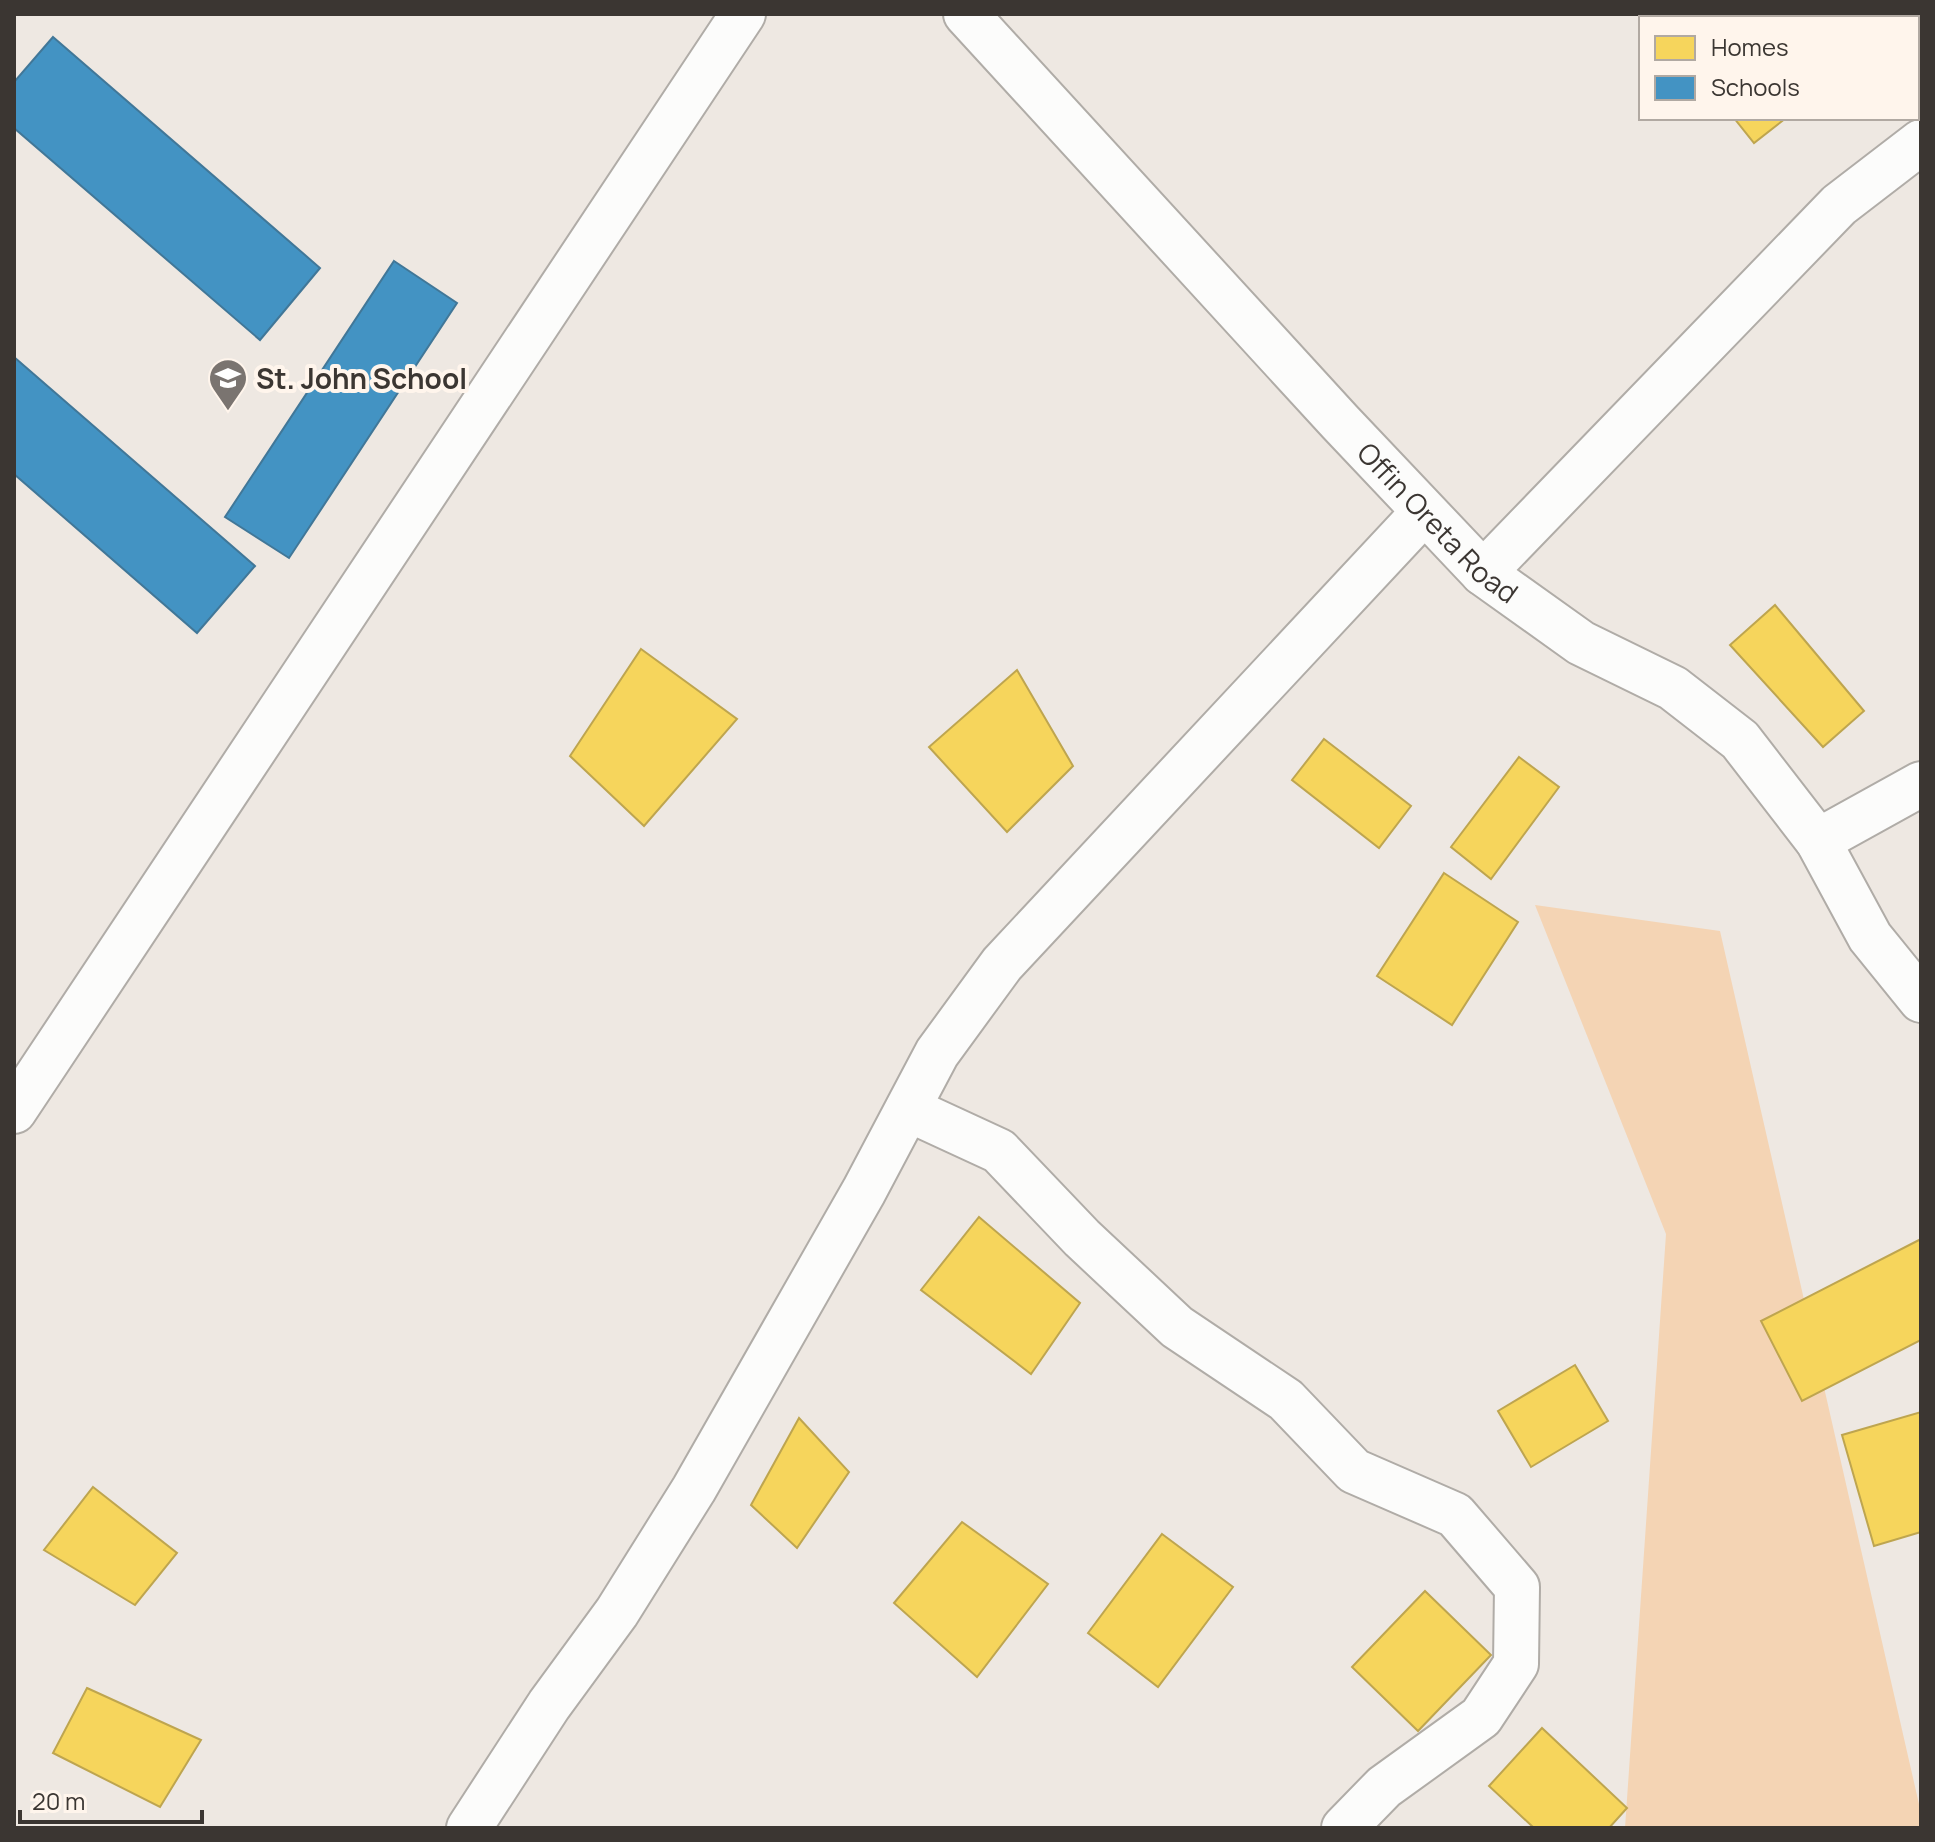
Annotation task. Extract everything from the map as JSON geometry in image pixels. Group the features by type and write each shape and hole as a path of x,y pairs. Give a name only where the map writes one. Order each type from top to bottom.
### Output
{"street":[{"path":"14,1111 743,14"},
{"name":"Offin Oreta Road","path":"966,14 1483,573 1581,643 1673,688 1740,740 1818,841 1870,937 1921,1000"},
{"path":"1483,573 1839,205 1921,142"},
{"path":"469,1828 549,1705 617,1612 694,1489 937,1053 1002,964 1424,512"},
{"path":"1818,841 1921,784"},
{"path":"908,1109 999,1151 1082,1238 1177,1327 1286,1400 1354,1471 1455,1515 1517,1587 1516,1664 1481,1717 1384,1787 1344,1828"}],"shaded area":[{"path":"1535,905 1720,931 1921,1813 1921,1828 1625,1828 1666,1234"}],"building: Homes":[{"path":"1756,14 1758,16 1684,16"},
{"path":"1736,120 1783,120 1754,143"},
{"path":"1775,605 1864,711 1823,747 1730,645"},
{"path":"641,649 737,719 644,826 570,756"},
{"path":"1017,670 1073,766 1007,832 929,747"},
{"path":"1324,739 1411,806 1379,848 1292,780"},
{"path":"1519,757 1559,787 1491,879 1451,847"},
{"path":"1444,873 1518,922 1452,1025 1377,976"},
{"path":"979,1217 1080,1303 1031,1374 921,1290"},
{"path":"1921,1239 1921,1340 1802,1401 1761,1321"},
{"path":"1575,1365 1608,1421 1531,1467 1498,1411"},
{"path":"1921,1412 1921,1532 1874,1546 1842,1435"},
{"path":"799,1418 849,1472 797,1548 751,1505"},
{"path":"93,1487 177,1553 135,1605 44,1550"},
{"path":"962,1522 1048,1584 977,1677 894,1603"},
{"path":"1162,1534 1233,1587 1158,1687 1088,1633"},
{"path":"1425,1591 1491,1655 1418,1731 1352,1667"},
{"path":"87,1688 201,1740 160,1807 53,1753"},
{"path":"1542,1728 1627,1808 1609,1828 1534,1828 1489,1786"}],"building: Schools":[{"path":"53,37 320,268 260,340 14,128 14,82"},
{"path":"394,261 457,303 289,558 225,517"},
{"path":"14,357 255,566 197,633 14,474"}],"place":[{"name":"St. John School","path":"228,412"}]}
